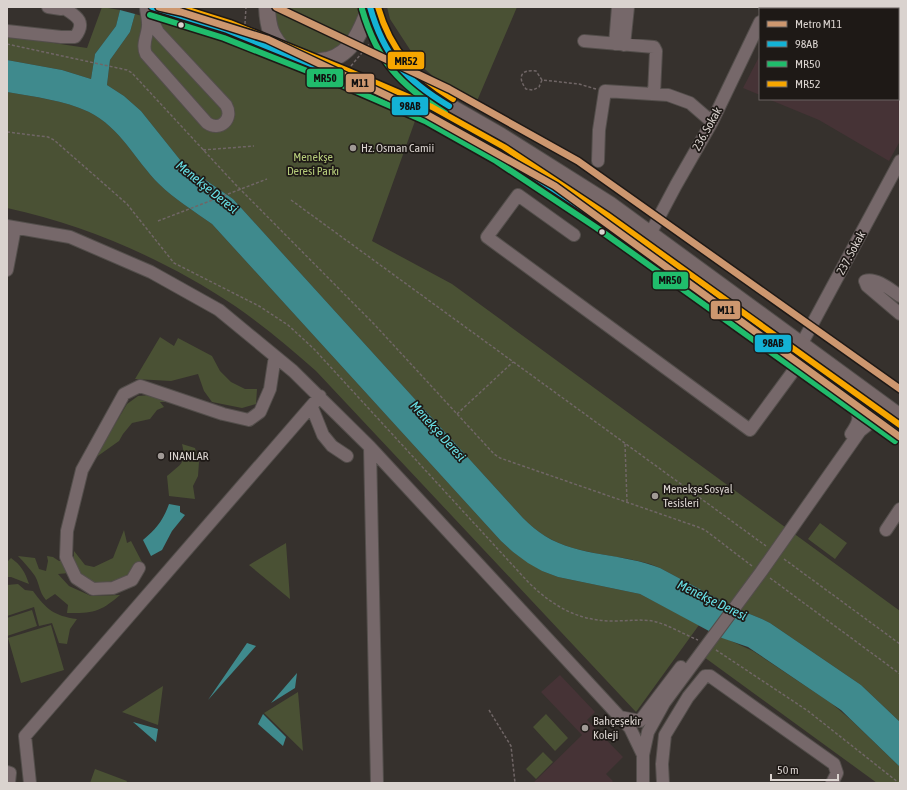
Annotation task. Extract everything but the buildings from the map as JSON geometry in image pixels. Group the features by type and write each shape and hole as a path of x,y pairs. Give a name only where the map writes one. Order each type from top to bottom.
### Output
{"main road":[{"path":"152,7 227,30 286,52 429,114 506,157 602,221 900,435"},
{"path":"267,7 268,24 274,39 286,52"},
{"path":"309,62 329,60 344,52 355,41 363,26 370,7"},
{"path":"370,7 379,36 389,54 406,74 433,97 501,136 609,204 900,417"}],"street":[{"path":"7,31 61,37 75,37 78,32 80,22 76,15 64,7 61,9 48,7"},
{"path":"146,7 148,24 144,51 207,123 215,126 223,124 228,117 229,109 158,32 154,26 152,7"},
{"path":"618,7 620,44"},
{"path":"620,44 628,7"},
{"name":"236. Sokak","path":"650,234 676,184 712,122 759,24"},
{"path":"584,41 654,47 656,51 654,94"},
{"path":"598,161 599,130 605,91 668,95 690,103 712,122"},
{"name":"237. Sokak","path":"801,345 900,161"},
{"path":"574,235 518,195 487,238 750,430 800,362"},
{"path":"7,270 11,227 70,238 151,272 218,310 276,356 320,396 370,447 630,728 643,755"},
{"path":"900,296 876,282 869,280 865,281 867,286 900,314"},
{"path":"139,568 132,580 113,588 93,589 76,578 66,556 68,531 82,470 124,394 140,386 223,414 248,420 260,412 270,389 276,356"},
{"path":"30,783 25,736 320,396"},
{"path":"636,740 640,721 705,641 742,592 858,424 859,415 853,401"},
{"path":"310,408 313,410 323,435 332,446 347,456"},
{"path":"772,550 860,431 870,424 884,424"},
{"path":"370,447 377,783"},
{"path":"886,530 900,509"},
{"path":"643,783 643,755 648,732 664,703 705,641"},
{"path":"663,783 662,764 666,735 688,697 705,676 710,676 834,764 837,773 832,783"},
{"path":"620,717 640,721"},
{"path":"7,772 10,773 9,783"}],"path":[{"path":"245,28 246,7"},
{"path":"348,69 371,43"},
{"path":"7,44 127,70 132,73 235,184 374,324 494,454 500,458 705,530 900,674"},
{"path":"529,70 536,71 542,80 539,87 533,90 526,89 521,83 521,76 529,70"},
{"path":"542,80 579,84 605,91"},
{"path":"7,132 48,137 54,140 127,204 174,263 259,306 288,325 314,349 524,578 547,599 571,613 585,618 599,620 652,621 670,626 690,638 705,641 808,711 899,783"},
{"path":"203,150 254,146"},
{"path":"158,220 267,179"},
{"path":"291,200 900,644"},
{"path":"457,414 514,362"},
{"path":"625,443 627,502"},
{"path":"489,710 512,746 515,783"}],"shaded area":[{"path":"900,7 900,141 889,161 819,120 770,100 899,100 899,8 784,8"},
{"path":"759,57 759,95 743,88"},
{"name":"Bahçeşekir Koleji","path":"560,675 595,712 587,720 623,757 606,774 613,781 611,783 533,783 582,735 541,692"}],"green space":[{"path":"102,7 120,10 116,26 95,54 91,79 62,70 7,60 7,36 87,48"},
{"path":"275,7 365,7 339,53 308,55 294,49 283,37 276,23"},
{"path":"387,7 517,7 477,101 440,82 420,65 390,19"},
{"name":"Menekşe Deresi Parkı","path":"135,14 214,36 265,54 366,97 415,121 372,241 452,284 900,611 900,722 861,685 770,623 735,608 660,568 650,564 583,551 570,547 545,536 528,523 233,199 191,170 181,161 141,111 124,96 107,85 110,60 130,32"},
{"path":"7,92 49,99 79,108 100,119 119,135 150,175 159,184 178,200 212,224 501,541 513,552 542,571 558,577 640,594 699,625 636,712 316,371 277,337 209,289 126,246 68,224 7,208"},
{"path":"160,337 174,346 178,338 212,356 220,371 231,382 245,389 257,389 256,404 242,408 212,402 204,391 198,374 171,381 135,379"},
{"path":"151,395 169,402 160,402 164,407 157,410 150,419 132,423 119,441 95,458 127,404 138,396"},
{"path":"182,444 195,448 199,462 198,476 193,486 195,499 169,496 167,476 179,466 183,460 184,456"},
{"path":"820,523 847,543 835,559 808,539"},
{"path":"124,530 127,543 131,541 143,564 132,572 125,581 95,586 73,569 74,551 85,565 94,567 113,558"},
{"path":"286,543 290,599 249,565"},
{"path":"18,556 35,558 39,569 46,571 48,561 47,556 53,557 59,561 65,561 69,573 58,574 69,586 91,596 120,595 101,609 83,613 67,613 68,605 55,594 46,600 35,576"},
{"path":"11,558 22,569 29,584 11,577 7,577 7,562"},
{"path":"18,584 25,590 33,591 42,603 56,614 77,619 70,629 67,644 59,643 52,623 39,626 34,607 7,616 7,585"},
{"path":"32,610 37,626 7,636 7,618"},
{"path":"51,625 64,670 21,683 8,638"},
{"path":"720,636 753,651 831,703 900,767 900,783 877,783 704,657"},
{"path":"163,686 158,725 122,712"},
{"path":"298,692 303,751 264,713"},
{"path":"546,714 568,738 555,751 533,727"},
{"path":"543,752 553,762 536,779 526,769"},
{"path":"95,769 127,781 126,783 90,783"}],"water":[{"name":"Menekşe Deresi","path":"120,10 135,14 130,32 110,60 107,85 124,96 141,111 181,161 191,170 233,199 526,521 545,536 572,548 646,563 660,568 735,608 770,623 861,685 900,722 900,767 841,710 748,647 722,638 640,594 558,577 542,571 513,552 501,541 212,224 178,200 159,184 150,175 119,135 100,119 79,108 49,99 7,92 7,60 62,70 91,79 95,54 116,26"},
{"path":"169,504 180,506 180,512 185,515 172,531 162,550 151,556 143,540 159,524"},
{"path":"247,643 256,646 208,700"},
{"path":"297,673 295,688 271,703"},
{"path":"263,714 286,737 283,746 258,724"},
{"path":"133,722 158,729 156,742"}],"metro line":[{"name":"M11","path":"159,7 181,12 267,39 426,114 555,186 900,437"},
{"name":"M11","path":"276,7 449,89 578,161 900,389"}],"transit line":[{"name":"98AB","path":"152,7 227,30 343,77 429,114 500,154 602,221 900,435"},
{"name":"MR52","path":"179,7 230,23 432,107 504,147 607,215 900,425"},
{"name":"98AB","path":"370,7 382,39 398,65 420,86 449,106"},
{"name":"MR52","path":"378,7 383,23 397,50 427,81 453,99"},
{"name":"MR50","path":"362,9 375,43 392,70 415,92 445,113"},
{"name":"MR50","path":"150,15 224,38 340,84 425,121 496,161 597,228 895,441"}],"place":[{"name":"Hz. Osman Camii","path":"353,148"},
{"name":"INANLAR","path":"161,456"},
{"name":"Menekşe Sosyal Tesisleri","path":"655,496"},
{"name":"Bahçeşekir Koleji","path":"585,728"}]}
